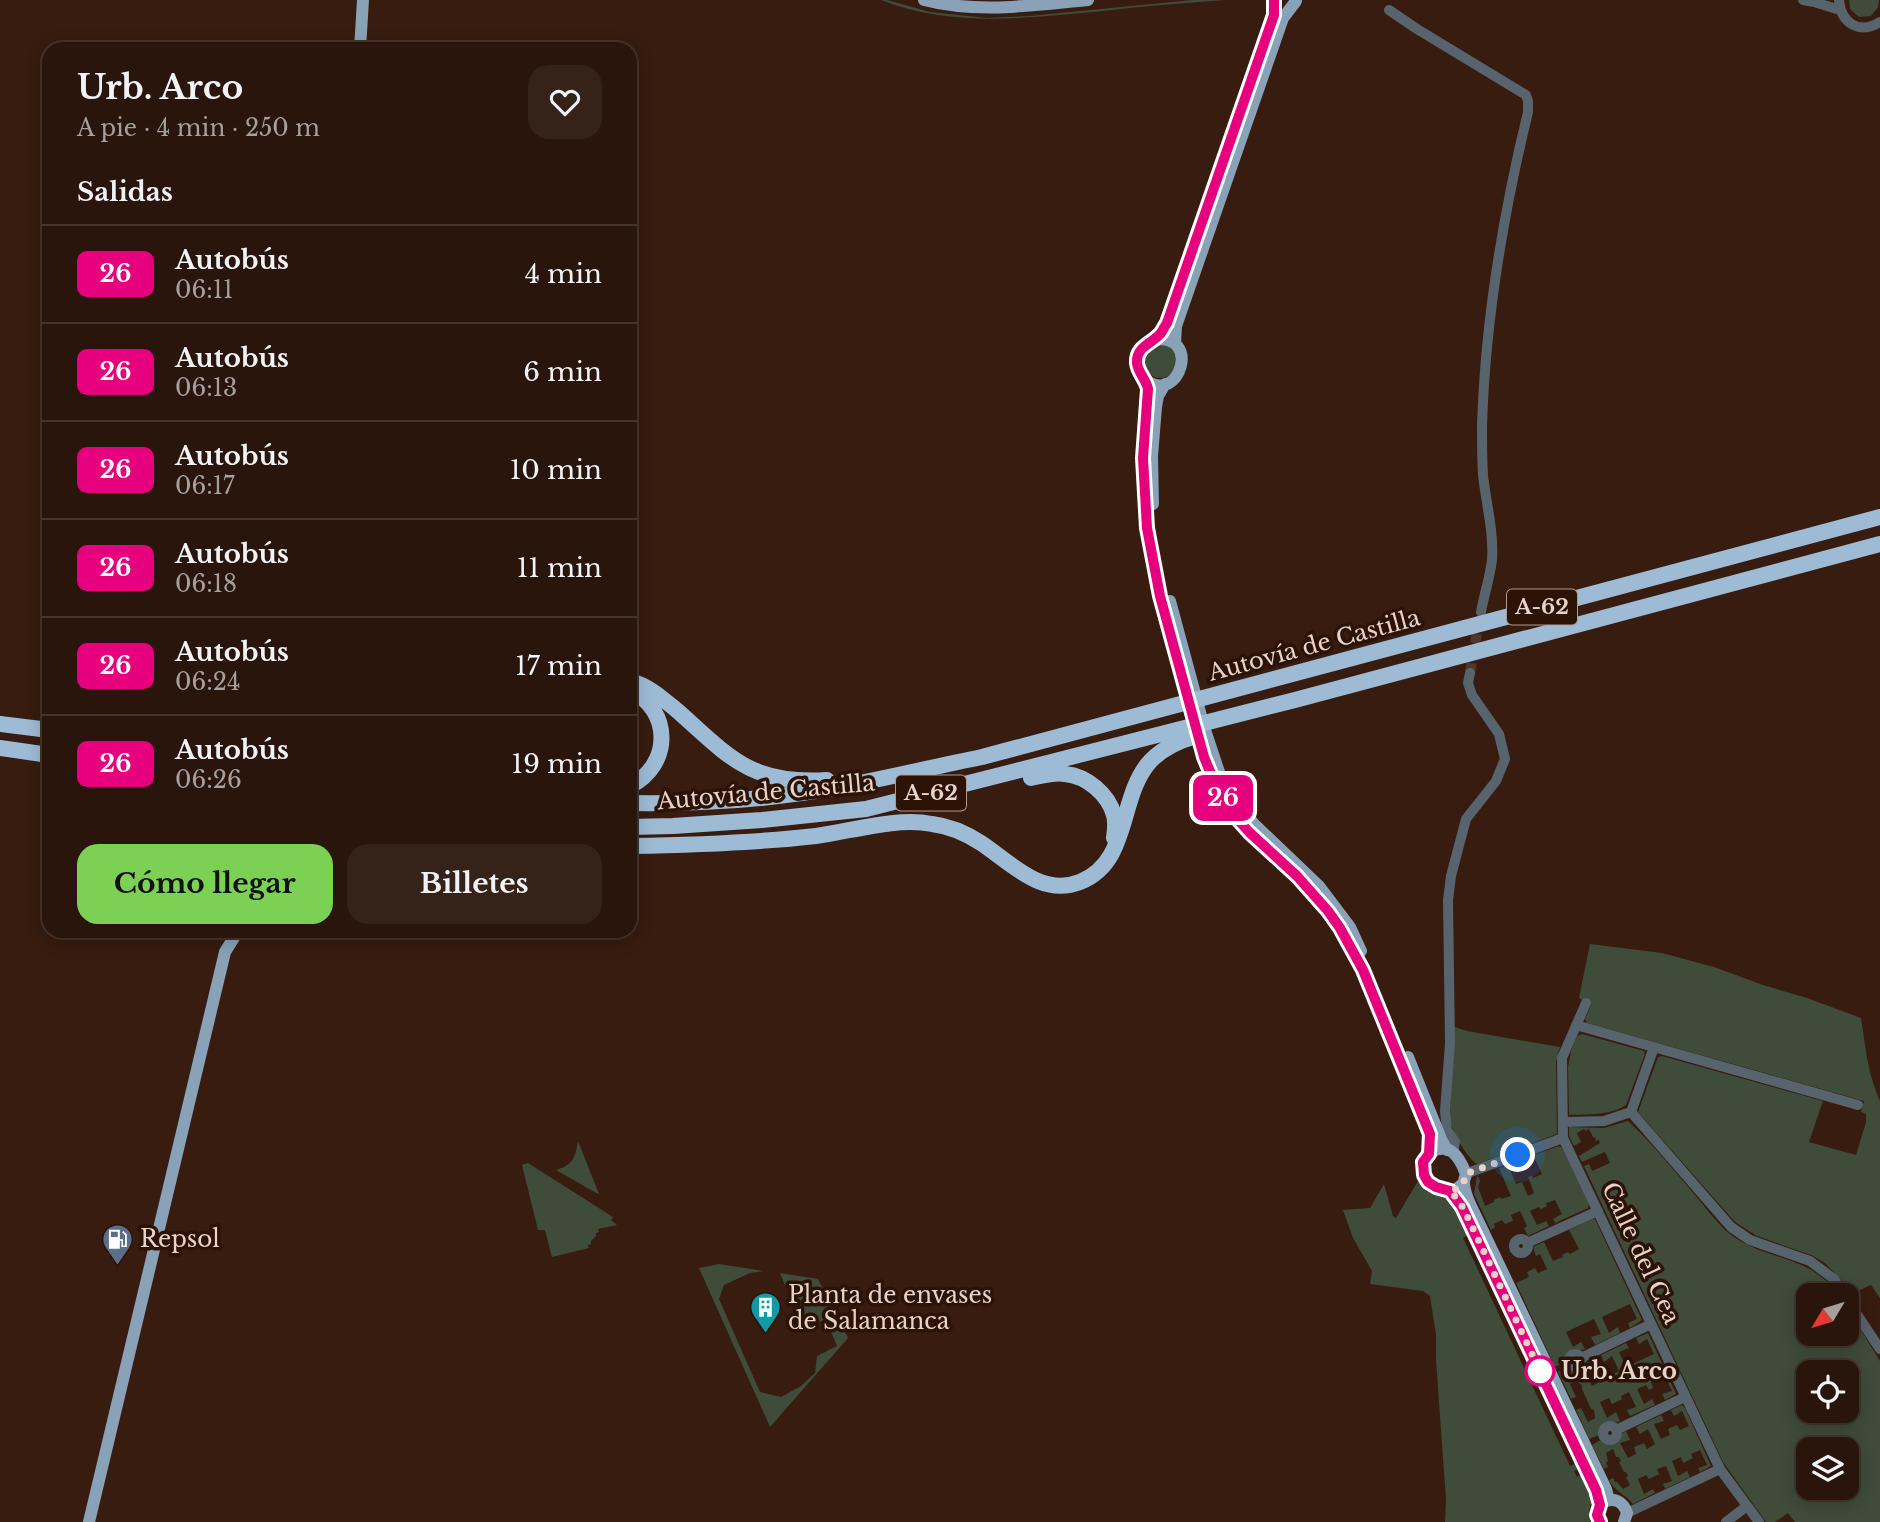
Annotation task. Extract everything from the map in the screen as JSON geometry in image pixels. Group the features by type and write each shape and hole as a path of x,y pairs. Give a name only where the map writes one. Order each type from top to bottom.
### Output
{"highway":[{"name":"Autovía de Castilla","path":"637,803 761,797 832,788 982,757 1880,517"},
{"name":"Autovía de Castilla","path":"637,827 673,827 866,809 1185,734 1295,700 1880,544"},
{"path":"637,682 658,694 715,746 737,762 771,777 810,781 832,779 982,757"},
{"path":"637,694 645,698 654,710 662,739 655,764 637,781"},
{"path":"0,724 42,729"},
{"path":"637,846 763,841 921,822 952,829 979,842 1035,880 1064,886 1089,878 1109,859 1123,828 1131,795 1147,765 1185,734"},
{"path":"0,748 42,754"},
{"path":"673,827 766,825 869,813 1050,774 1065,774 1077,776 1102,793 1114,817 1113,850"}],"main road":[{"path":"360,42 363,0"},
{"path":"924,0 999,8 1088,0"},
{"path":"1274,0 1274,15 1167,323 1160,334 1144,345 1139,353 1137,363 1148,389 1143,458 1147,528 1160,596 1204,757 1216,786 1233,814 1297,876 1340,928 1363,970 1430,1134 1429,1154"},
{"path":"1175,344 1176,326 1283,18 1294,0"},
{"path":"1153,340 1160,339 1175,344 1181,352 1183,362 1181,372 1165,384 1158,396 1156,407 1152,456 1155,526 1168,593 1219,772 1229,793 1241,809 1319,886 1350,927 1441,1139 1465,1178 1470,1204 1606,1489 1604,1502 1597,1515 1600,1522"},
{"path":"1146,380 1165,384"},
{"path":"224,938 225,952"},
{"path":"89,1522 225,952 234,938"},
{"path":"1450,1151 1438,1150 1429,1154 1423,1162 1424,1175 1428,1182 1450,1191 1460,1202 1604,1502"},
{"path":"1450,1191 1458,1188 1465,1178"},
{"path":"1604,1502 1615,1500 1621,1503 1625,1517"}],"street":[{"path":"1802,0 1839,5 1844,17 1857,27 1866,28 1880,22"},
{"path":"1389,10 1508,83 1526,95 1528,101 1494,284 1482,441 1492,561 1481,612"},
{"path":"1450,1151 1455,1142 1447,1130 1445,1111 1450,1043 1448,900 1451,876 1466,819 1496,781 1505,759 1499,734 1472,695 1468,683 1470,673"},
{"name":"Calle del Cea","path":"1586,1003 1562,1058 1563,1138 1720,1469 1759,1522"},
{"path":"1576,1025 1858,1105"},
{"path":"1631,1112 1654,1047"},
{"path":"1564,1122 1604,1121 1631,1112"},
{"path":"1631,1112 1731,1227 1750,1240 1810,1261 1837,1283"},
{"path":"1465,1178 1563,1138"},
{"path":"1527,1243 1598,1211"},
{"path":"1859,1314 1876,1335 1880,1349"},
{"path":"1581,1358 1651,1324"},
{"path":"1616,1430 1685,1397"},
{"path":"1625,1517 1720,1469"},
{"path":"1726,1522 1747,1506"}],"green space":[{"path":"881,0 930,12 987,18 1193,0 1226,0 1047,16 991,19 936,15"},
{"path":"1849,0 1879,0 1878,7 1871,16 1859,17 1850,9"},
{"path":"1160,344 1172,349 1177,361 1172,373 1160,378 1148,373 1143,361 1148,349"},
{"path":"1590,944 1662,953 1714,967 1861,1018 1870,1070 1880,1101 1880,1298 1871,1285 1859,1291 1859,1283 1844,1283 1825,1263 1811,1255 1757,1236 1735,1222 1638,1112 1658,1057 1662,1056 1823,1101 1809,1142 1856,1155 1866,1122 1866,1114 1861,1112 1864,1101 1587,1023 1585,1019 1591,1005 1579,998"},
{"path":"1452,1026 1560,1047 1556,1062 1557,1134 1477,1164 1473,1161 1461,1145 1450,1120"},
{"path":"1582,1034 1644,1051 1626,1105 1619,1109 1606,1113 1569,1115 1568,1067 1577,1036"},
{"path":"1628,1121 1725,1230 1753,1247 1811,1270 1828,1283 1796,1283 1796,1346 1859,1346 1859,1327 1880,1361 1880,1522 1795,1522 1788,1513 1775,1522 1766,1522 1723,1462 1584,1166 1589,1164 1592,1171 1610,1163 1605,1152 1582,1162 1579,1156 1600,1143 1599,1140 1595,1141 1596,1138 1589,1129 1584,1129 1577,1133 1581,1142 1574,1146 1569,1136 1569,1127 1604,1128"},
{"path":"578,1141 599,1194 556,1170 572,1160"},
{"path":"1559,1146 1589,1204 1588,1208 1555,1223 1553,1219 1562,1214 1555,1200 1546,1203 1547,1206 1541,1209 1539,1207 1530,1211 1537,1225 1546,1221 1549,1226 1528,1236 1520,1211 1511,1215 1513,1221 1505,1224 1502,1220 1494,1224 1495,1227 1491,1230 1474,1194 1477,1177 1485,1206 1500,1197 1511,1196 1499,1168 1508,1165 1516,1184 1522,1182 1528,1196 1534,1193 1528,1177 1542,1174 1533,1155"},
{"path":"528,1163 613,1217 611,1220 617,1225 598,1229 599,1232 588,1245 589,1248 552,1257 545,1230 538,1230 522,1165"},
{"path":"1418,1181 1428,1192 1446,1199 1454,1206 1468,1235 1463,1238 1570,1466 1576,1464 1578,1469 1574,1471 1577,1477 1580,1475 1592,1499 1590,1522 1445,1522 1436,1335 1430,1296 1423,1291 1370,1284 1372,1271 1353,1238 1343,1210 1370,1208 1384,1184 1393,1216 1396,1218"},
{"path":"1595,1219 1642,1320 1630,1328 1628,1323 1637,1319 1630,1304 1602,1317 1609,1333 1618,1327 1620,1333 1595,1345 1591,1337 1601,1334 1594,1319 1566,1332 1573,1347 1581,1342 1585,1349 1568,1353 1564,1362 1555,1367 1516,1283 1529,1277 1527,1272 1535,1268 1538,1273 1547,1269 1540,1254 1536,1256 1533,1247 1544,1242 1553,1261 1568,1252 1570,1254 1579,1249 1569,1230"},
{"path":"719,1264 764,1271 750,1273 724,1285 719,1299 760,1392 781,1397 801,1386 815,1373 817,1356 837,1346 828,1324 824,1326 821,1321 809,1326 797,1299 794,1300 792,1296 801,1292 795,1281 785,1285 780,1273 818,1279 848,1338 770,1427 699,1268"},
{"path":"1648,1333 1676,1394 1665,1400 1662,1394 1672,1391 1665,1376 1651,1382 1653,1388 1649,1390 1646,1385 1637,1389 1644,1404 1652,1399 1655,1405 1630,1416 1627,1410 1636,1407 1629,1392 1612,1404 1609,1398 1600,1402 1607,1418 1616,1412 1620,1421 1603,1425 1599,1435 1589,1439 1576,1410 1581,1408 1588,1422 1595,1418 1594,1410 1591,1409 1582,1385 1577,1380 1570,1384 1576,1397 1571,1399 1558,1372 1567,1367 1577,1370 1591,1360 1594,1367 1585,1371 1592,1386 1619,1371 1612,1356 1604,1362 1601,1355 1626,1343 1629,1348 1619,1352 1626,1367 1654,1354 1647,1339 1639,1344 1636,1338"},
{"path":"1682,1405 1711,1466 1700,1472 1698,1468 1707,1465 1700,1450 1691,1454 1693,1458 1683,1463 1681,1457 1672,1461 1678,1476 1687,1471 1690,1477 1665,1489 1663,1484 1672,1481 1666,1466 1657,1469 1659,1474 1649,1479 1646,1475 1638,1479 1644,1494 1653,1489 1655,1493 1633,1504 1609,1480 1613,1478 1623,1489 1630,1485 1619,1457 1616,1457 1613,1449 1606,1453 1608,1467 1604,1469 1592,1445 1601,1440 1612,1442 1626,1431 1630,1440 1620,1443 1628,1458 1636,1454 1634,1447 1644,1443 1647,1449 1655,1444 1648,1429 1640,1434 1636,1427 1661,1415 1664,1421 1654,1424 1661,1439 1670,1435 1668,1429 1677,1425 1680,1430 1689,1426 1682,1411 1674,1416 1671,1410"}],"tunnel":[{"path":"1470,673 1479,621"}],"bus line":[{"name":"26","path":"1274,0 1274,15 1167,323 1160,334 1144,345 1137,363 1148,389 1143,458 1144,502 1160,596 1195,730 1216,786 1233,814 1249,832 1297,876 1328,911 1363,970 1430,1134 1429,1154 1423,1162 1424,1175 1428,1182 1450,1191 1460,1202 1596,1490 1600,1505 1597,1515 1600,1522"}],"place":[{"name":"Repsol","path":"117,1266"},
{"name":"Planta de envases de Salamanca","path":"765,1335"},
{"name":"Urb. Arco","path":"1540,1371"}],"route":[{"path":"1518,1155 1465,1174 1461,1186 1450,1191 1460,1202 1540,1371"}]}
